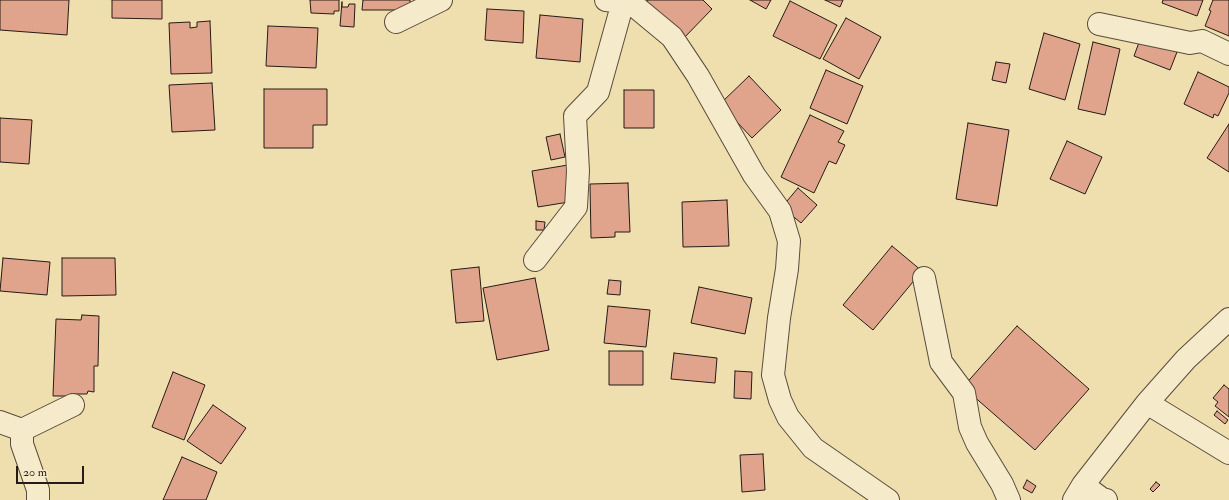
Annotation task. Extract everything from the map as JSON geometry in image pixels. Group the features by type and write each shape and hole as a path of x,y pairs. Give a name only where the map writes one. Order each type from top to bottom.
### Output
{"street":[{"path":"396,22 441,0"},
{"path":"535,260 576,207 578,172 575,116 598,92 624,1 672,36 698,76 754,175 780,211 789,241 787,269 779,318 773,374 780,400 785,411 802,436 813,448 888,500"},
{"path":"1099,24 1190,43 1202,41 1229,54"},
{"path":"924,278 941,362 964,393 970,427 980,449 1002,484 1009,500"},
{"path":"1106,500 1079,493 1148,403 1186,359 1229,319"},
{"path":"1148,403 1229,453"},
{"path":"0,422 22,430 73,405"},
{"path":"22,430 22,444 38,490 38,500"}],"building":[{"path":"0,0 69,0 67,35 0,30"},
{"path":"112,0 162,0 162,19 112,18"},
{"path":"310,0 339,0 339,11 334,11 334,14 311,13"},
{"path":"363,0 410,0 410,10 362,10"},
{"path":"648,0 703,0 712,9 682,40 645,4"},
{"path":"750,0 771,0 766,9"},
{"path":"825,0 843,0 840,7"},
{"path":"1163,0 1203,0 1197,16 1162,3"},
{"path":"1213,0 1229,0 1229,36 1205,26 1211,11 1209,10"},
{"path":"790,1 837,25 820,59 773,36"},
{"path":"342,2 342,7 348,7 349,4 355,4 354,27 340,26"},
{"path":"487,9 524,11 523,43 485,40"},
{"path":"540,15 583,19 580,62 536,58"},
{"path":"846,18 881,37 859,79 823,59"},
{"path":"210,21 212,73 171,74 169,23 190,22 190,28 197,27 197,22"},
{"path":"268,26 318,28 316,68 266,66"},
{"path":"1044,33 1080,44 1065,100 1029,89"},
{"path":"1141,37 1177,52 1170,70 1134,56"},
{"path":"1093,42 1120,49 1105,115 1078,109"},
{"path":"996,62 1010,64 1006,83 992,80"},
{"path":"826,70 863,86 847,124 810,108"},
{"path":"1198,72 1229,87 1229,93 1218,116 1214,114 1213,118 1184,104"},
{"path":"749,76 781,110 752,138 720,104"},
{"path":"212,83 215,130 172,132 169,85"},
{"path":"264,89 327,89 327,125 313,125 313,148 264,148"},
{"path":"624,90 654,90 654,128 624,128"},
{"path":"810,115 844,131 838,142 845,145 836,164 829,161 814,193 781,177"},
{"path":"0,118 32,120 29,164 0,162"},
{"path":"968,123 1009,130 997,206 956,199"},
{"path":"1229,124 1229,172 1207,158"},
{"path":"560,134 565,157 551,160 546,137"},
{"path":"1067,141 1102,157 1085,194 1050,179"},
{"path":"568,165 575,201 538,207 532,171"},
{"path":"628,183 630,232 615,232 615,237 591,238 590,184"},
{"path":"798,188 817,205 801,223 782,207"},
{"path":"727,200 729,246 683,247 682,202"},
{"path":"536,221 545,222 544,230 536,230"},
{"path":"892,246 922,271 873,330 843,305"},
{"path":"3,258 50,262 47,295 0,291"},
{"path":"62,258 115,258 116,295 62,296"},
{"path":"479,267 484,321 456,323 451,270"},
{"path":"535,278 549,350 497,360 483,288"},
{"path":"609,280 621,281 620,295 607,294"},
{"path":"699,287 752,298 745,334 691,323"},
{"path":"608,306 650,310 646,347 604,343"},
{"path":"82,315 99,316 98,366 94,366 94,392 88,391 87,394 71,394 71,396 53,396 56,319 81,320"},
{"path":"1017,326 1089,389 1035,450 963,387"},
{"path":"609,351 643,351 643,385 609,385"},
{"path":"674,353 717,358 715,383 671,379"},
{"path":"735,371 752,372 751,399 734,398"},
{"path":"173,372 205,385 184,440 152,427"},
{"path":"1224,385 1229,389 1229,417 1215,406 1218,402 1213,398"},
{"path":"213,405 246,428 221,464 187,441"},
{"path":"1217,411 1228,420 1225,424 1214,415"},
{"path":"763,454 765,490 742,492 740,455"},
{"path":"182,457 217,472 206,500 163,500"},
{"path":"1027,480 1036,486 1032,493 1023,488"},
{"path":"1156,482 1160,485 1153,492 1150,489"}]}
